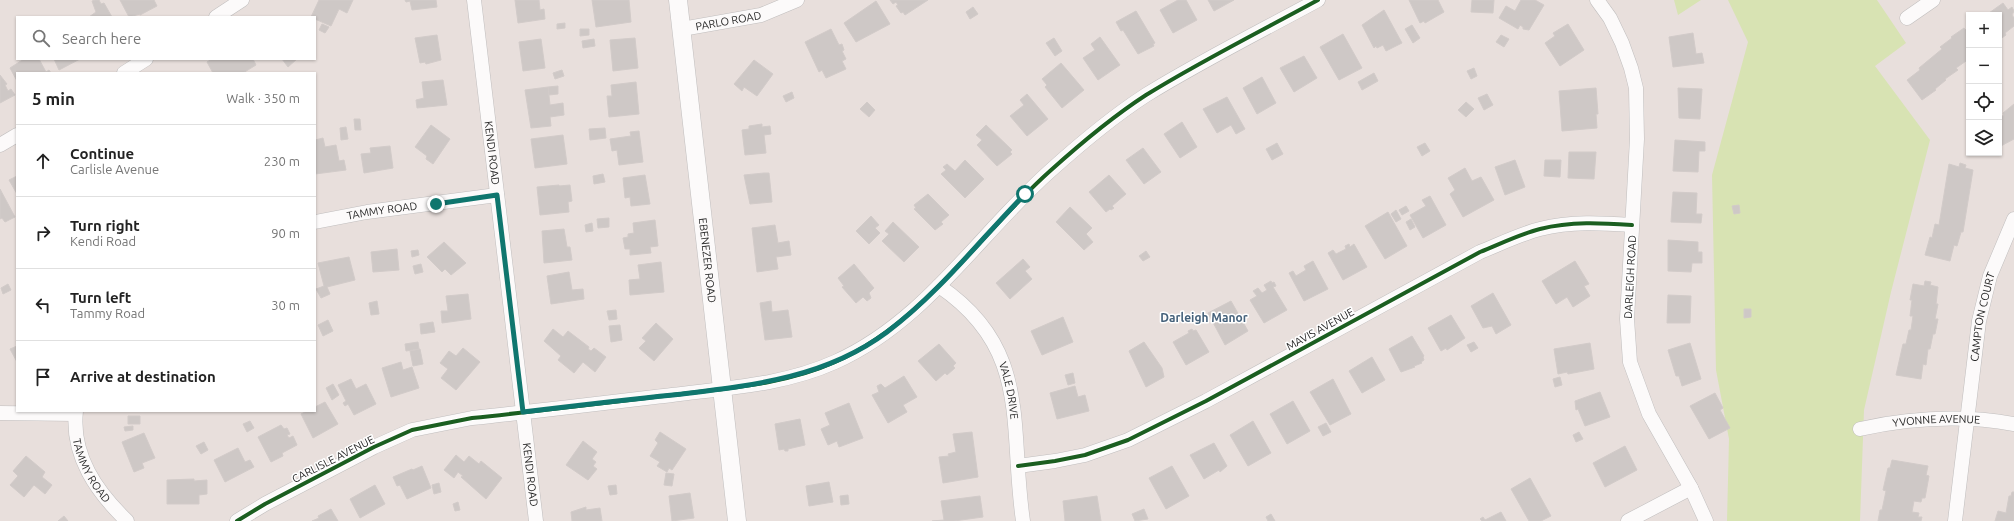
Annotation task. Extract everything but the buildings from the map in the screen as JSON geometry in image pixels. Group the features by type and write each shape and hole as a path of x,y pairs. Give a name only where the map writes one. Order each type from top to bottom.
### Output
{"street":[{"path":"218,16 242,0"},
{"name":"KENDI ROAD","path":"474,0 536,521"},
{"name":"EBENEZER ROAD","path":"678,0 738,521"},
{"name":"PARLO ROAD","path":"682,29 761,15 797,0"},
{"name":"CARLISLE AVENUE","path":"237,521 264,504 355,457 412,430 472,418 765,384 818,369 860,350 886,333 906,317 939,286 1025,194 1082,144 1121,113 1164,84 1318,0"},
{"name":"DARLEIGH ROAD","path":"1597,0 1610,18 1622,43 1632,68 1636,88 1637,139 1627,319 1630,362 1649,414 1691,488 1706,521"},
{"path":"1907,18 1933,0"},
{"path":"126,72 144,60"},
{"path":"0,145 16,136"},
{"name":"TAMMY ROAD","path":"316,222 366,212 497,195"},
{"name":"CAMPTON COURT","path":"1955,521 1979,321 1990,276 2014,219"},
{"name":"MAVIS AVENUE","path":"1018,466 1055,461 1085,454 1128,440 1248,379 1480,252 1525,233 1552,226 1574,223 1600,222 1632,225"},
{"name":"VALE DRIVE","path":"939,286 953,295 973,315 991,338 1000,354 1010,386 1023,521"},
{"path":"0,414 76,413"},
{"name":"TAMMY ROAD","path":"76,413 78,440 82,458 89,474 97,489 127,521"},
{"name":"YVONNE AVENUE","path":"1860,429 1884,424 1929,419 1967,419 2014,424"},
{"path":"1628,521 1691,488"}],"green space":[{"path":"1674,0 1701,0 1678,15"},
{"path":"1728,0 1877,0 1906,43 1875,66 1930,140 1891,292 1864,410 1860,521 1727,521 1729,439 1716,370 1712,175 1748,42"}],"cycle path":[{"path":"237,521 265,504 374,447 412,430 472,418 714,390 776,381 816,370 835,362 867,345 924,301 1024,196 1050,171 1096,131 1121,112 1188,70 1318,0"},
{"path":"1018,466 1085,455 1128,440 1206,401 1480,252 1518,236 1552,226 1598,223 1632,225"}],"district":[{"name":"Darleigh Manor","path":"1204,317"}],"route":[{"path":"436,204 497,195 523,412 765,384 818,369 835,362 860,350 886,333 906,317 939,286 1025,194"}]}
